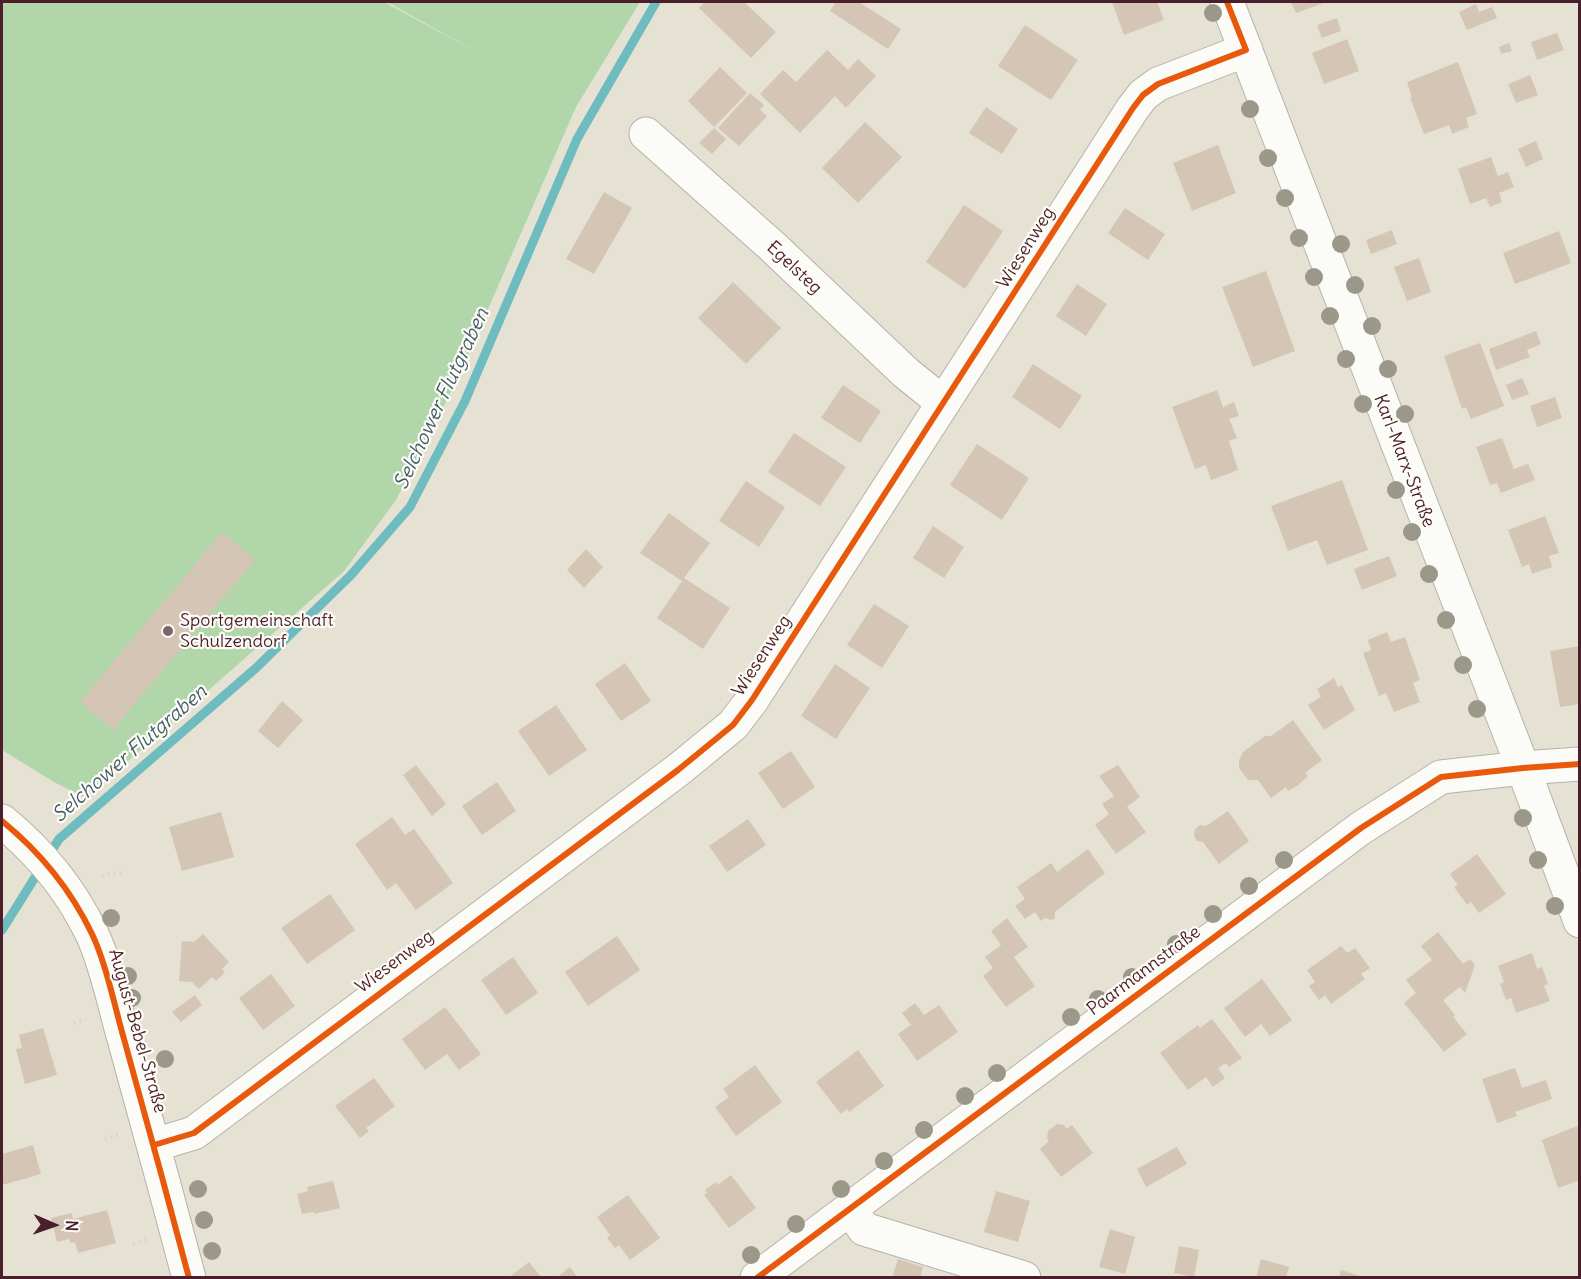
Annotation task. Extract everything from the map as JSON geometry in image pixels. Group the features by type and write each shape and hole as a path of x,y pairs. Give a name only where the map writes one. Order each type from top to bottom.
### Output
{"street":[{"name":"Karl-Marx-Straße","path":"1227,2 1580,921"},
{"name":"Wiesenweg","path":"154,1145 194,1133 678,770 733,725 752,700 942,402 1143,95 1158,84 1246,50"},
{"name":"Egelsteg","path":"646,134 773,247 906,373 942,402"},
{"name":"Paarmannstraße","path":"757,1278 1361,828 1441,777 1580,764"},
{"name":"August-Bebel-Straße","path":"8,826 66,888 94,937 154,1145 189,1278"},
{"path":"850,1209 864,1229 1024,1278"}],"path":[{"path":"102,876 124,872"},
{"path":"74,1023 90,1018"},
{"path":"105,1139 122,1134"},
{"path":"133,1244 149,1240"}],"green space":[{"path":"2,2 384,2 484,56 387,2 640,2 576,107 458,378 396,500 344,571 86,798 54,782 2,750"}],"building":[{"path":"705,2 744,2 776,32 751,58 699,8"},
{"path":"836,2 859,2 901,29 888,49 830,11"},
{"path":"1112,2 1157,2 1164,20 1124,35"},
{"path":"1291,2 1326,2 1296,13"},
{"path":"1476,4 1479,12 1492,7 1497,18 1467,30 1459,12"},
{"path":"1337,18 1341,31 1322,38 1317,25"},
{"path":"1025,25 1078,60 1051,100 998,66"},
{"path":"1557,33 1564,50 1537,60 1531,42"},
{"path":"1347,39 1359,71 1324,84 1312,53"},
{"path":"1509,43 1512,51 1501,54 1499,47"},
{"path":"827,50 848,70 858,59 876,76 846,108 835,96 800,133 760,94 783,70 796,82"},
{"path":"1458,62 1477,114 1466,118 1469,127 1452,134 1449,125 1424,134 1410,98 1412,97 1407,82"},
{"path":"720,67 747,93 714,127 688,101"},
{"path":"1530,75 1538,95 1516,103 1508,84"},
{"path":"750,93 764,105 760,110 767,116 739,146 718,128"},
{"path":"986,107 1018,129 1002,154 969,133"},
{"path":"865,122 902,157 858,203 822,168"},
{"path":"714,128 726,139 712,154 699,143"},
{"path":"1536,141 1543,159 1526,167 1518,149"},
{"path":"1218,145 1236,193 1192,211 1173,163"},
{"path":"1491,157 1498,176 1508,172 1514,187 1499,193 1502,202 1490,207 1486,198 1470,204 1458,169"},
{"path":"604,192 632,208 594,274 566,259"},
{"path":"964,205 1003,231 965,289 926,262"},
{"path":"1125,208 1165,234 1148,260 1108,233"},
{"path":"1392,230 1397,244 1371,254 1366,240"},
{"path":"1559,231 1571,263 1515,284 1503,253"},
{"path":"1419,258 1431,292 1407,301 1394,267"},
{"path":"1266,271 1295,351 1253,367 1222,287"},
{"path":"733,282 781,328 746,364 698,318"},
{"path":"1077,284 1107,304 1086,336 1056,316"},
{"path":"1536,331 1541,344 1527,350 1530,357 1496,370 1489,349"},
{"path":"1480,343 1504,406 1471,419 1466,407 1462,409 1444,356"},
{"path":"1033,364 1082,396 1060,429 1012,397"},
{"path":"1522,378 1529,394 1512,400 1506,385"},
{"path":"843,385 881,411 860,443 821,418"},
{"path":"1217,390 1223,407 1234,402 1239,416 1229,419 1237,438 1229,441 1238,470 1211,480 1206,465 1195,469 1172,407"},
{"path":"1555,397 1562,418 1537,427 1530,406"},
{"path":"794,433 846,467 820,506 768,472"},
{"path":"1502,438 1514,469 1528,464 1535,480 1501,493 1497,483 1490,485 1476,447"},
{"path":"977,444 1029,478 1002,520 950,485"},
{"path":"1342,480 1368,550 1327,565 1317,540 1288,551 1271,506"},
{"path":"746,481 785,507 759,547 719,521"},
{"path":"669,513 710,543 684,578 730,608 703,649 657,618 682,581 640,553"},
{"path":"1545,516 1559,553 1549,556 1552,567 1532,574 1529,564 1522,567 1508,530"},
{"path":"933,526 964,547 944,578 913,558"},
{"name":"Sportgemeinschaft Schulzendorf","path":"222,532 255,560 113,730 80,702"},
{"path":"586,549 603,567 584,588 567,570"},
{"path":"1389,556 1397,576 1362,590 1354,569"},
{"path":"874,604 909,626 882,668 847,645"},
{"path":"1387,632 1391,642 1405,637 1420,680 1413,683 1420,702 1394,712 1386,693 1379,696 1363,653 1371,650 1368,640"},
{"path":"1580,646 1580,704 1560,707 1550,651"},
{"path":"625,663 651,701 621,721 595,684"},
{"path":"835,664 870,688 836,739 801,716"},
{"path":"1334,678 1338,687 1342,685 1355,710 1324,730 1308,705 1321,697 1317,689"},
{"path":"282,701 303,720 278,748 258,731"},
{"path":"556,705 587,750 549,776 518,731"},
{"path":"1293,720 1322,760 1305,773 1308,776 1297,786 1288,791 1286,787 1271,798 1258,780 1248,780 1239,768 1239,760 1243,752"},
{"path":"791,751 815,787 783,809 758,773"},
{"path":"416,765 446,804 432,816 403,775"},
{"path":"1118,765 1140,797 1127,807 1146,832 1116,854 1095,825 1109,814 1102,804 1114,796 1099,776"},
{"path":"497,782 516,811 482,835 462,806"},
{"path":"1228,811 1249,841 1219,864 1203,842 1197,841 1194,836 1195,829 1200,825 1206,826"},
{"path":"221,812 234,857 182,871 169,827"},
{"path":"392,817 405,835 414,829 453,883 416,910 396,883 387,890 355,844"},
{"path":"748,819 766,845 727,872 709,846"},
{"path":"1088,849 1105,873 1055,912 1055,918 1052,920 1045,918 1041,921 1035,912 1025,919 1015,906 1025,899 1017,887 1051,863 1057,872"},
{"path":"1477,854 1506,894 1479,913 1471,902 1467,905 1454,887 1458,885 1450,874"},
{"path":"330,894 355,930 307,964 281,928"},
{"path":"1007,918 1028,947 1014,957 1035,986 1006,1007 983,976 993,968 985,957 1001,945 991,931"},
{"path":"1438,932 1463,964 1470,959 1475,965 1465,993 1460,987 1443,1000 1467,1034 1444,1052 1404,1003 1416,993 1406,980 1432,960 1421,946"},
{"path":"203,934 229,962 222,969 225,972 216,981 212,977 199,989 192,982 179,981 182,941 194,942"},
{"path":"617,936 640,970 588,1006 565,972"},
{"path":"1341,946 1347,953 1355,948 1370,968 1361,974 1365,979 1331,1004 1325,995 1319,1000 1309,986 1315,982 1307,970"},
{"path":"1532,953 1537,969 1542,967 1548,984 1544,986 1550,1001 1516,1013 1511,998 1506,1000 1500,984 1504,982 1498,966"},
{"path":"513,957 538,993 506,1015 481,980"},
{"path":"271,974 295,1006 263,1030 239,998"},
{"path":"1262,979 1292,1020 1270,1036 1261,1024 1245,1037 1224,1008"},
{"path":"195,995 202,1005 181,1022 172,1012"},
{"path":"915,1003 924,1015 939,1005 958,1032 917,1061 898,1034 911,1025 902,1013"},
{"path":"445,1007 481,1054 459,1070 447,1054 425,1070 402,1039"},
{"path":"1212,1019 1242,1058 1229,1067 1226,1063 1218,1068 1225,1078 1213,1087 1206,1077 1188,1090 1160,1053 1198,1025 1200,1028"},
{"path":"43,1028 57,1075 25,1084 16,1049 22,1048 19,1035"},
{"path":"858,1050 884,1086 849,1112 847,1109 841,1114 816,1082"},
{"path":"755,1065 782,1102 736,1136 715,1107 729,1097 723,1089"},
{"path":"1515,1068 1522,1088 1546,1080 1552,1099 1515,1112 1517,1116 1497,1123 1482,1079"},
{"path":"374,1078 395,1106 366,1128 369,1131 360,1138 335,1106"},
{"path":"1057,1124 1064,1125 1066,1129 1072,1125 1093,1153 1061,1177 1040,1149 1049,1141 1048,1131"},
{"path":"1577,1126 1580,1132 1580,1180 1558,1188 1542,1140"},
{"path":"33,1145 41,1174 2,1185 2,1154"},
{"path":"1177,1147 1187,1164 1146,1187 1137,1169"},
{"path":"731,1175 756,1208 729,1228 704,1195 707,1193 705,1190 716,1182 718,1185"},
{"path":"333,1181 340,1208 314,1214 314,1212 302,1214 297,1194 308,1191 307,1187"},
{"path":"996,1191 1030,1201 1018,1242 984,1232"},
{"path":"628,1195 660,1238 630,1260 619,1245 615,1248 607,1238 610,1235 597,1217"},
{"path":"107,1210 116,1243 78,1253 75,1242 70,1243 70,1239 57,1242 51,1218 72,1213 73,1219"},
{"path":"1110,1229 1135,1237 1125,1274 1099,1267"},
{"path":"1179,1246 1199,1250 1194,1277 1174,1273"},
{"path":"898,1259 923,1267 920,1278 892,1278"},
{"path":"1261,1259 1289,1267 1286,1278 1256,1278"},
{"path":"529,1262 542,1278 508,1278"},
{"path":"570,1267 578,1278 556,1278"},
{"path":"1341,1270 1363,1277 1363,1278 1339,1278"}],"waterway":[{"name":"Selchower Flutgraben","path":"2,930 59,839 256,668 351,575 410,507 465,401 577,139 656,2"}],"cycle path":[{"path":"154,1145 194,1133 678,770 733,725 752,700 1133,108 1143,95 1158,84 1246,50 1227,2"},
{"path":"757,1278 1361,828 1441,777 1580,764"},
{"path":"2,821 42,859 64,887 84,918 102,958 189,1278"}],"place":[{"name":"Sportgemeinschaft Schulzendorf","path":"168,631"}]}
